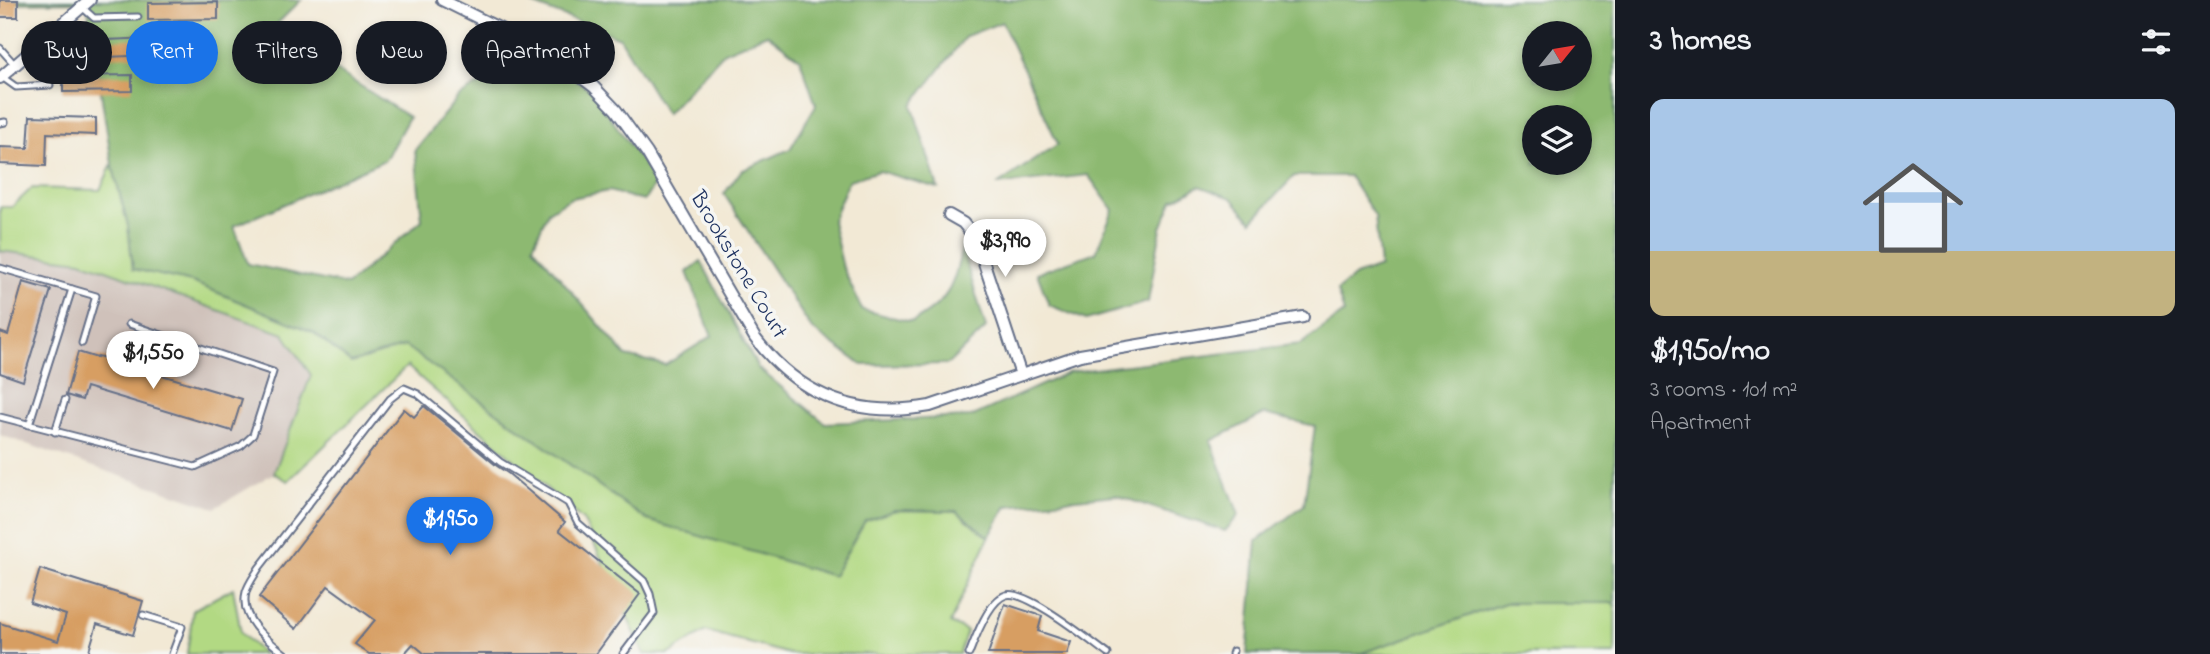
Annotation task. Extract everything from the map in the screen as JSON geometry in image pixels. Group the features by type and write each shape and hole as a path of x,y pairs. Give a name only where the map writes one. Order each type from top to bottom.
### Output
{"street":[{"name":"Brookstone Court","path":"442,0 549,53 594,87 616,110 646,153 767,354 796,380 819,394 844,404 887,411 930,406 1080,355 1303,317"},
{"path":"66,21 86,4"},
{"path":"1,77 21,60"},
{"path":"949,215 963,223 976,239 1021,375"}],"lane":[{"path":"86,4 94,18 138,17"},
{"path":"0,48 15,65"},
{"path":"1,77 16,87 50,85"},
{"path":"0,268 96,296 82,343"},
{"path":"29,425 72,289"},
{"path":"0,417 195,467 241,446 253,435 273,372 129,324"},
{"path":"285,654 258,631 248,616 245,594 259,568 390,399 404,388 418,394 500,462 568,503 578,523 643,581 650,594 654,612 623,654"},
{"path":"55,432 65,400"},
{"path":"969,654 993,604 1005,595 1014,595 1034,603 1108,654"},
{"path":"143,615 181,627 172,654"}],"shaded area":[{"path":"0,251 81,261 284,334 311,375 274,473 215,508 0,435"}],"green space":[{"path":"0,0 301,0 280,21 232,21 232,84 342,84 342,74 409,117 385,160 234,226 248,264 347,285 422,220 415,150 458,97 480,84 582,84 591,90 656,182 644,201 609,191 571,198 548,212 533,246 626,356 665,365 712,336 687,272 701,261 758,368 825,423 971,417 1070,372 1301,344 1344,313 1337,291 1355,276 1380,267 1375,216 1349,176 1294,176 1252,221 1232,198 1199,186 1173,200 1161,228 1148,302 1086,320 1049,305 1037,273 1096,252 1113,210 1088,175 997,185 1058,144 1002,22 966,36 912,105 938,188 879,171 849,180 832,221 843,268 862,310 912,322 924,315 948,292 962,248 986,328 948,364 862,365 812,329 724,194 741,171 790,149 816,105 800,59 767,34 724,52 666,114 620,38 615,36 615,21 576,21 522,0 1615,0 1615,603 1505,603 1359,654 1247,654 1257,541 1304,505 1315,426 1264,414 1211,441 1239,515 1225,531 1115,495 1007,506 989,537 956,511 895,510 865,521 833,576 647,520 405,346 351,363 313,332 192,282 133,269 128,226 112,164 100,84 112,84 112,21 90,21 87,2 0,3"},
{"path":"112,164 128,226 133,269 192,282 313,332 351,363 405,346 647,520 865,520 895,510 956,511 989,537 950,623 967,631 959,654 789,654 706,631 669,654 644,654 584,521 407,366 288,481 274,473 311,375 284,334 81,261 0,251 0,207 12,207 32,188 100,190"},
{"path":"233,588 241,633 263,654 187,654 193,610"},
{"path":"1505,603 1615,603 1615,654 1359,654"}],"building":[{"path":"0,0 18,0 18,17 0,17"},
{"path":"218,2 218,19 148,20 148,3"},
{"path":"126,39 126,56 112,57 112,40"},
{"path":"112,75 126,75 126,84 132,84 132,91 63,92 63,84 112,84"},
{"path":"30,116 96,118 96,135 47,133 46,166 0,164 0,147 28,148"},
{"path":"23,282 51,290 23,381 0,373 0,332 8,335"},
{"path":"78,352 242,399 232,431 86,387 82,400 66,395"},
{"path":"424,406 565,522 559,530 640,594 596,654 425,654 413,644 404,654 369,654 355,644 375,620 328,586 296,629 259,597 404,409 414,417"},
{"path":"40,569 143,601 133,635 97,624 88,654 0,654 0,623 58,641 66,615 30,603"},
{"path":"1005,604 1042,616 1038,631 1071,642 1067,654 988,654"}]}
